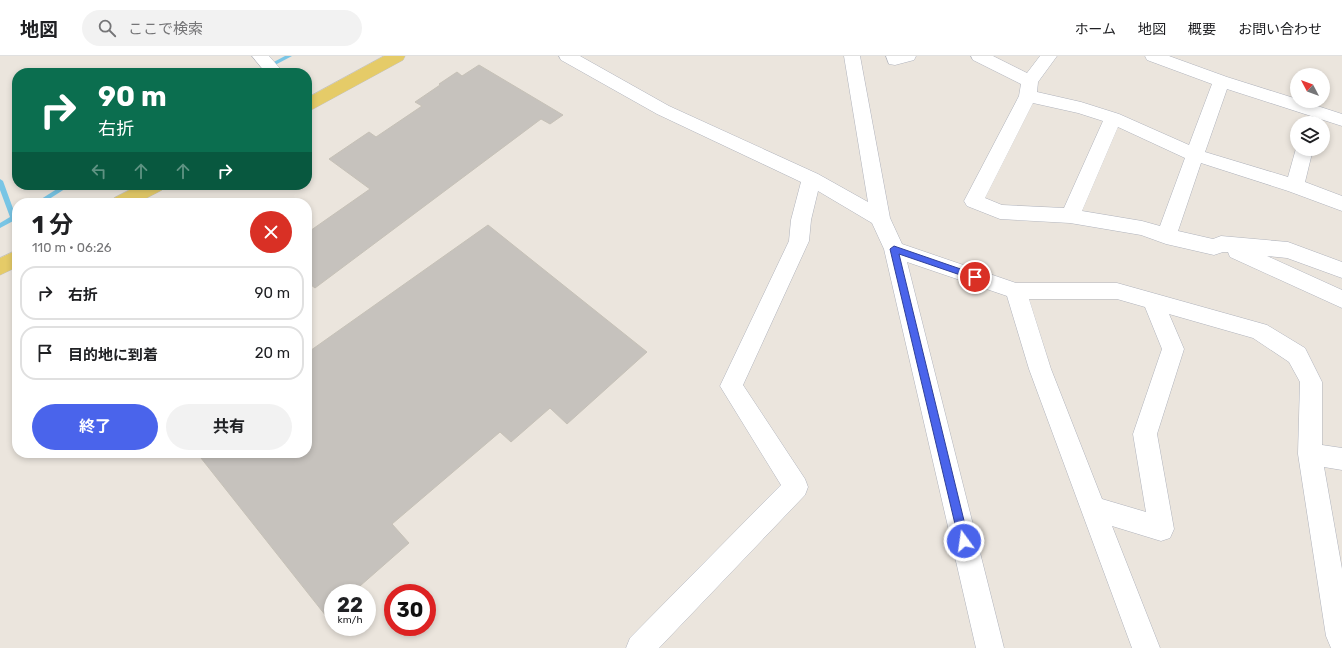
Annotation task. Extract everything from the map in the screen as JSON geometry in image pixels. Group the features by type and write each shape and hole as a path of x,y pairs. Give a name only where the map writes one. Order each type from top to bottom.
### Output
{"main road":[{"path":"312,102 397,56"},
{"path":"130,198 146,190"},
{"path":"0,267 12,261"}],"street":[{"path":"260,56 271,68"},
{"path":"567,56 664,110 811,179 880,218"},
{"path":"852,56 880,218 894,249 990,648"},
{"path":"894,56 895,60 908,56"},
{"path":"1049,56 1029,89 974,201 1000,212 1070,216 1142,228 1166,236 1214,247 1221,244 1288,250 1342,270"},
{"path":"1154,56 1310,116"},
{"path":"986,57 1029,89 1113,118 1195,155 1295,186 1342,204"},
{"path":"1166,236 1221,81"},
{"path":"1070,216 1113,118"},
{"path":"1330,119 1342,120"},
{"path":"1295,186 1302,156"},
{"path":"640,648 796,486 731,386 799,241 801,220 811,179"},
{"path":"1221,244 1342,299"},
{"path":"894,249 1016,291 1118,291 1259,330 1297,355 1311,382 1310,454 1341,638"},
{"path":"1016,291 1040,369 1146,648"},
{"path":"1093,508 1161,529 1145,434 1173,349 1152,300"},
{"path":"1310,454 1342,459"}],"building":[{"path":"479,65 563,115 550,124 541,119 315,288 312,286 312,230 370,189 329,159 369,132 376,137 422,106 415,102 440,85 439,84 457,72 462,76"},
{"path":"488,225 647,352 567,424 550,408 511,442 500,432 392,524 409,543 362,584 324,584 324,613 201,458 312,458 312,349"}],"waterway":[{"path":"266,68 289,56"},
{"path":"0,181 12,215"},
{"path":"46,198 60,190"},
{"path":"0,226 12,219"}],"route":[{"path":"964,541 894,249 975,277"}]}
